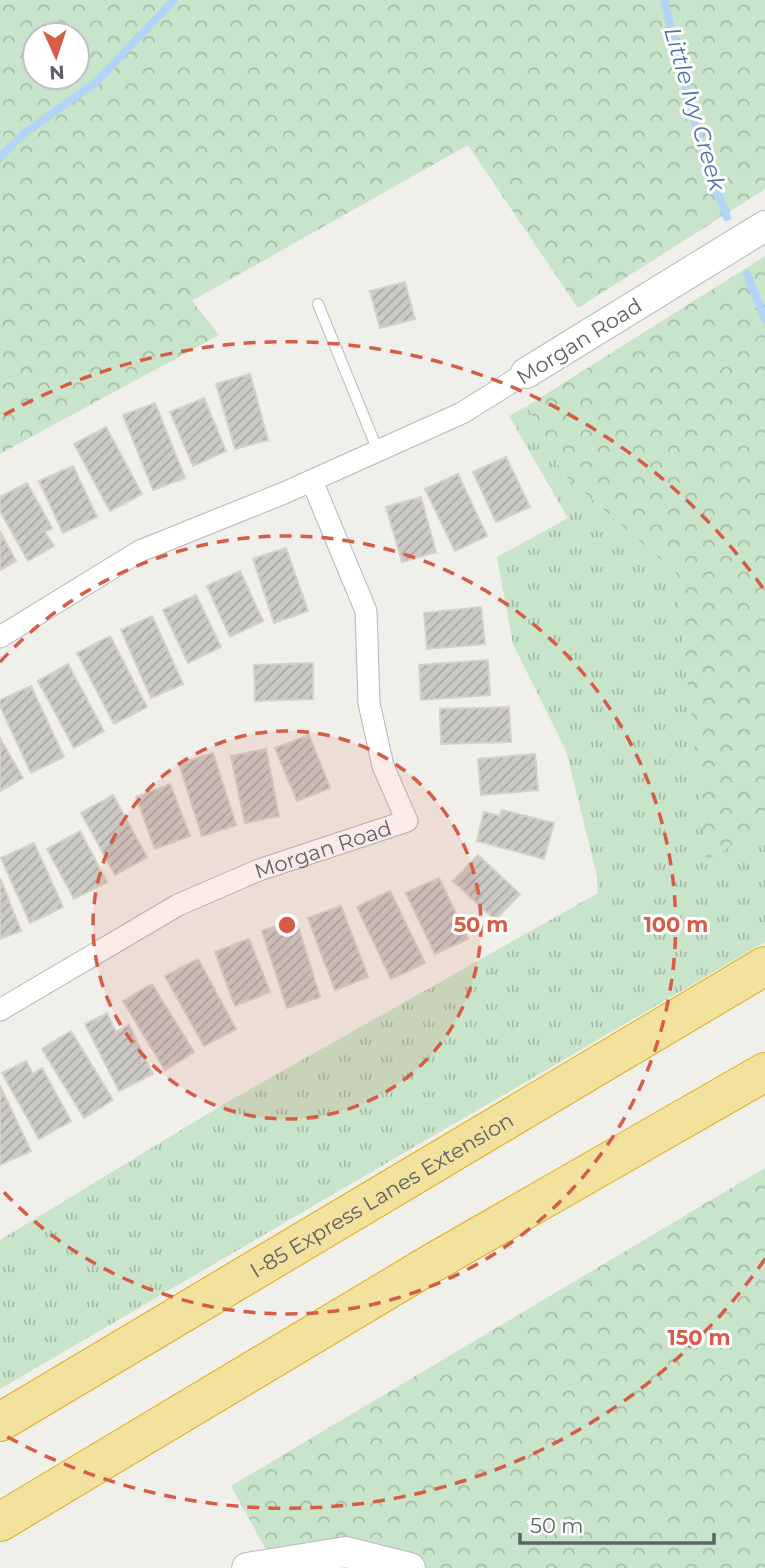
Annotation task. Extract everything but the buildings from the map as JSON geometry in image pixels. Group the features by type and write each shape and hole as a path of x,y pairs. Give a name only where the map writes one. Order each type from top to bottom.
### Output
{"highway":[{"name":"I-85 Express Lanes Extension","path":"0,1422 765,966"},
{"path":"0,1522 433,1262 765,1072"}],"street":[{"name":"Morgan Road","path":"0,637 140,551 312,481 462,413 765,226"},
{"name":"Morgan Road","path":"0,1010 178,905 259,870 407,821 383,766 369,703 366,611 312,481"},
{"path":"247,1568 346,1552 410,1568"}],"lane":[{"path":"318,304 378,451"}],"green space":[{"path":"0,0 765,0 765,189 578,308 468,145 192,301 219,335 0,454"},
{"path":"765,256 765,827 706,860 676,573 564,475 527,406"},
{"path":"527,406 564,475 676,573 706,859 765,827 765,942 0,1389 0,1240 224,1104 598,893 597,876 566,751 513,644 497,557 568,518 509,416"},
{"path":"765,1168 765,1568 276,1568 231,1486"}],"waterway":[{"path":"0,157 21,136 96,82 174,0"},
{"name":"Little Ivy Creek","path":"664,0 705,161 727,217"},
{"name":"Little Ivy Creek","path":"747,274 765,319"}]}
